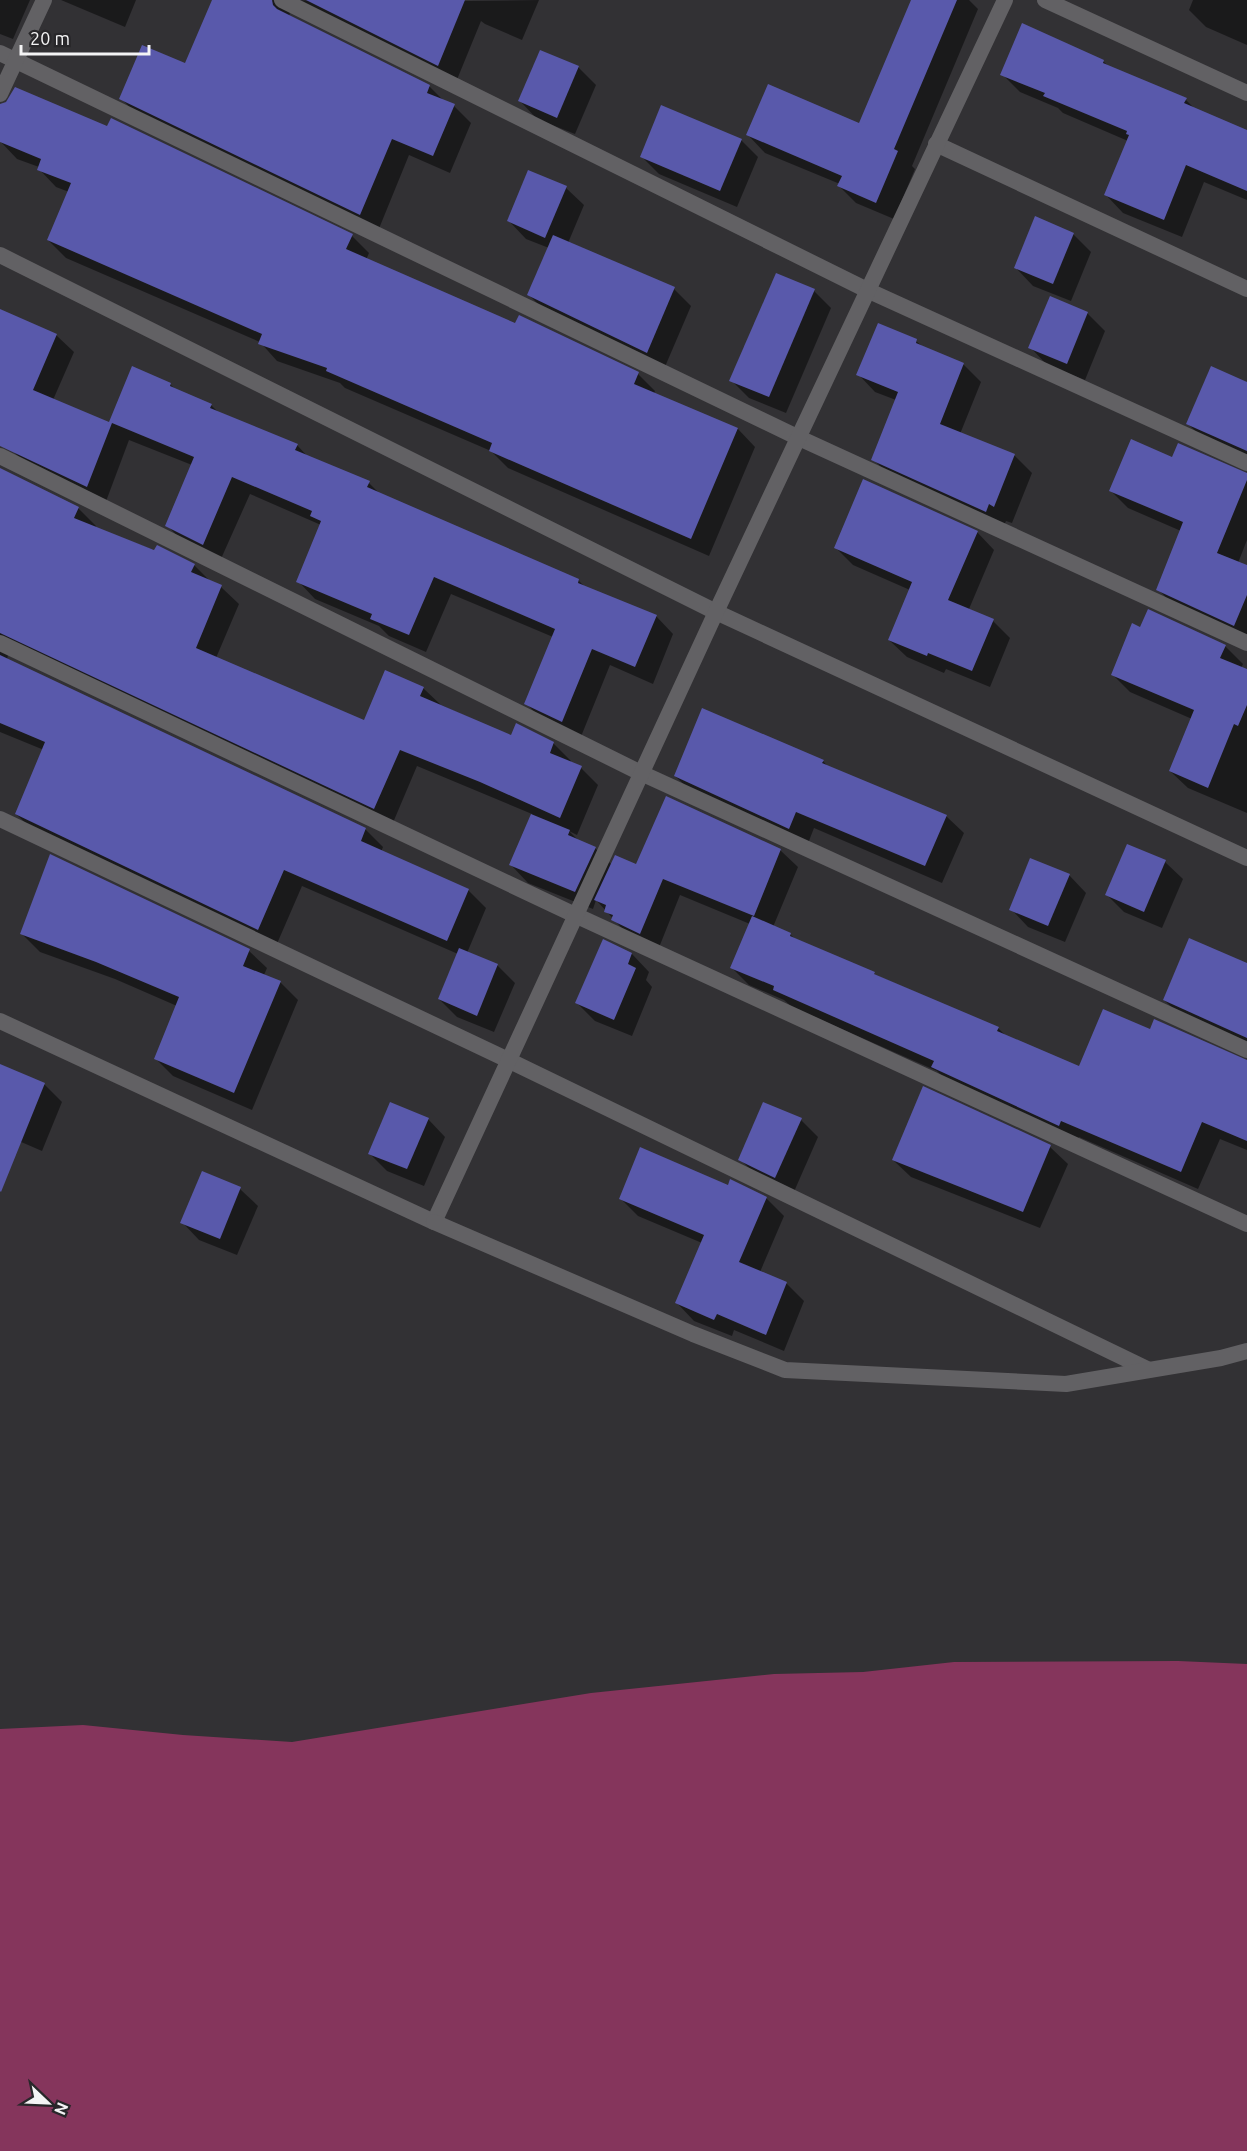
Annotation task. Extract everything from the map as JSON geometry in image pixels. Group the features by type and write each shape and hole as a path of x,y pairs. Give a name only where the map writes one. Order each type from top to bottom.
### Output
{"street":[{"path":"0,94 44,0"},
{"path":"282,0 867,290 1247,463"},
{"path":"434,1222 797,437 1005,0"},
{"path":"1045,0 1247,93"},
{"path":"0,53 797,437 1247,643"},
{"path":"936,144 1247,289"},
{"path":"0,255 716,612 1247,858"},
{"path":"0,456 641,773 1247,1050"},
{"path":"0,643 575,915 1247,1224"},
{"path":"0,819 508,1060 1147,1369"},
{"path":"0,1021 434,1222 693,1334 785,1370 1066,1384 1221,1358 1247,1351"}],"shaded area":[{"path":"1178,1661 1247,1664 1247,2151 0,2151 0,1729 83,1725 183,1735 292,1742 591,1693 774,1674 863,1672 954,1662"}],"building":[{"path":"212,0 272,0 277,9 430,85 427,93 455,104 433,156 392,139 360,215 119,99 142,45 185,63"},
{"path":"306,0 465,0 438,66"},
{"path":"911,0 957,0 894,149 898,151 876,203 837,186 842,176 746,135 768,84 859,123"},
{"path":"1022,23 1104,60 1103,63 1187,98 1184,103 1247,130 1247,191 1186,165 1164,220 1104,195 1129,135 1126,134 1127,131 1043,96 1045,93 1000,75"},
{"path":"540,50 579,66 557,118 518,101"},
{"path":"15,87 107,126 111,118 353,234 346,249 515,323 519,315 639,372 634,384 738,428 691,539 489,451 492,443 326,371 327,368 258,344 262,334 47,240 71,183 37,170 41,159 0,142 0,104 6,102"},
{"path":"661,105 742,139 720,191 640,157"},
{"path":"528,170 567,186 545,238 507,221"},
{"path":"1035,216 1074,233 1053,284 1014,268"},
{"path":"553,235 675,287 647,353 527,295"},
{"path":"776,273 815,289 769,397 729,381"},
{"path":"1050,296 1088,312 1067,364 1028,348"},
{"path":"0,309 57,334 33,390 109,422 132,366 212,404 210,408 298,444 295,450 370,481 367,487 579,579 578,583 657,615 635,667 592,649 562,722 524,704 555,629 434,577 409,635 370,619 372,614 296,582 321,521 310,516 312,511 232,477 203,545 165,526 194,457 112,423 87,487 0,446"},
{"path":"878,323 917,339 916,343 964,363 940,424 1015,454 994,507 989,504 986,512 871,460 898,392 856,375"},
{"path":"1211,366 1247,382 1247,451 1186,424"},
{"path":"1131,439 1172,457 1178,443 1247,473 1247,480 1217,553 1247,565 1247,595 1234,626 1156,590 1183,522 1109,491"},
{"path":"0,468 79,507 74,518 154,550 157,545 195,564 191,572 222,585 196,648 364,720 385,670 424,687 420,696 511,735 516,723 554,742 550,753 582,766 560,818 480,782 400,750 374,809 0,633"},
{"path":"863,479 978,531 948,600 994,619 972,671 888,640 912,582 834,548"},
{"path":"1148,609 1226,645 1220,658 1247,669 1247,705 1238,726 1234,724 1208,788 1169,771 1194,710 1111,675 1132,623 1140,627"},
{"path":"0,655 366,828 361,841 469,889 447,941 284,870 258,930 15,814 45,742 0,723"},
{"path":"702,708 824,760 822,763 947,815 925,866 796,812 789,829 674,776"},
{"path":"666,796 781,849 754,916 663,879 640,934 611,920 613,915 604,912 606,905 594,900 615,855 636,864"},
{"path":"531,814 570,830 568,835 596,847 575,892 509,865"},
{"path":"1127,844 1166,860 1144,912 1105,895"},
{"path":"50,854 250,949 243,966 281,981 234,1093 154,1059 179,997 96,962 20,934"},
{"path":"1030,858 1070,874 1048,926 1009,910"},
{"path":"752,916 791,933 790,936 875,972 874,974 999,1027 997,1031 1079,1066 1103,1009 1150,1029 1154,1019 1247,1060 1247,1141 1202,1122 1181,1172 1061,1121 1059,1126 931,1067 934,1061 773,990 774,986 730,968"},
{"path":"1189,938 1247,963 1247,1038 1163,1000"},
{"path":"603,939 632,953 628,964 636,968 614,1020 575,1003"},
{"path":"459,948 498,964 477,1016 438,999"},
{"path":"0,1064 45,1083 1,1192 0,1191"},
{"path":"923,1086 1051,1145 1023,1212 892,1160"},
{"path":"390,1102 429,1118 407,1169 368,1154"},
{"path":"763,1102 802,1118 775,1178 738,1160"},
{"path":"640,1147 728,1185 730,1179 767,1197 739,1262 787,1282 766,1335 717,1314 714,1320 675,1303 704,1235 619,1199"},
{"path":"202,1171 241,1187 220,1239 180,1223"}]}
